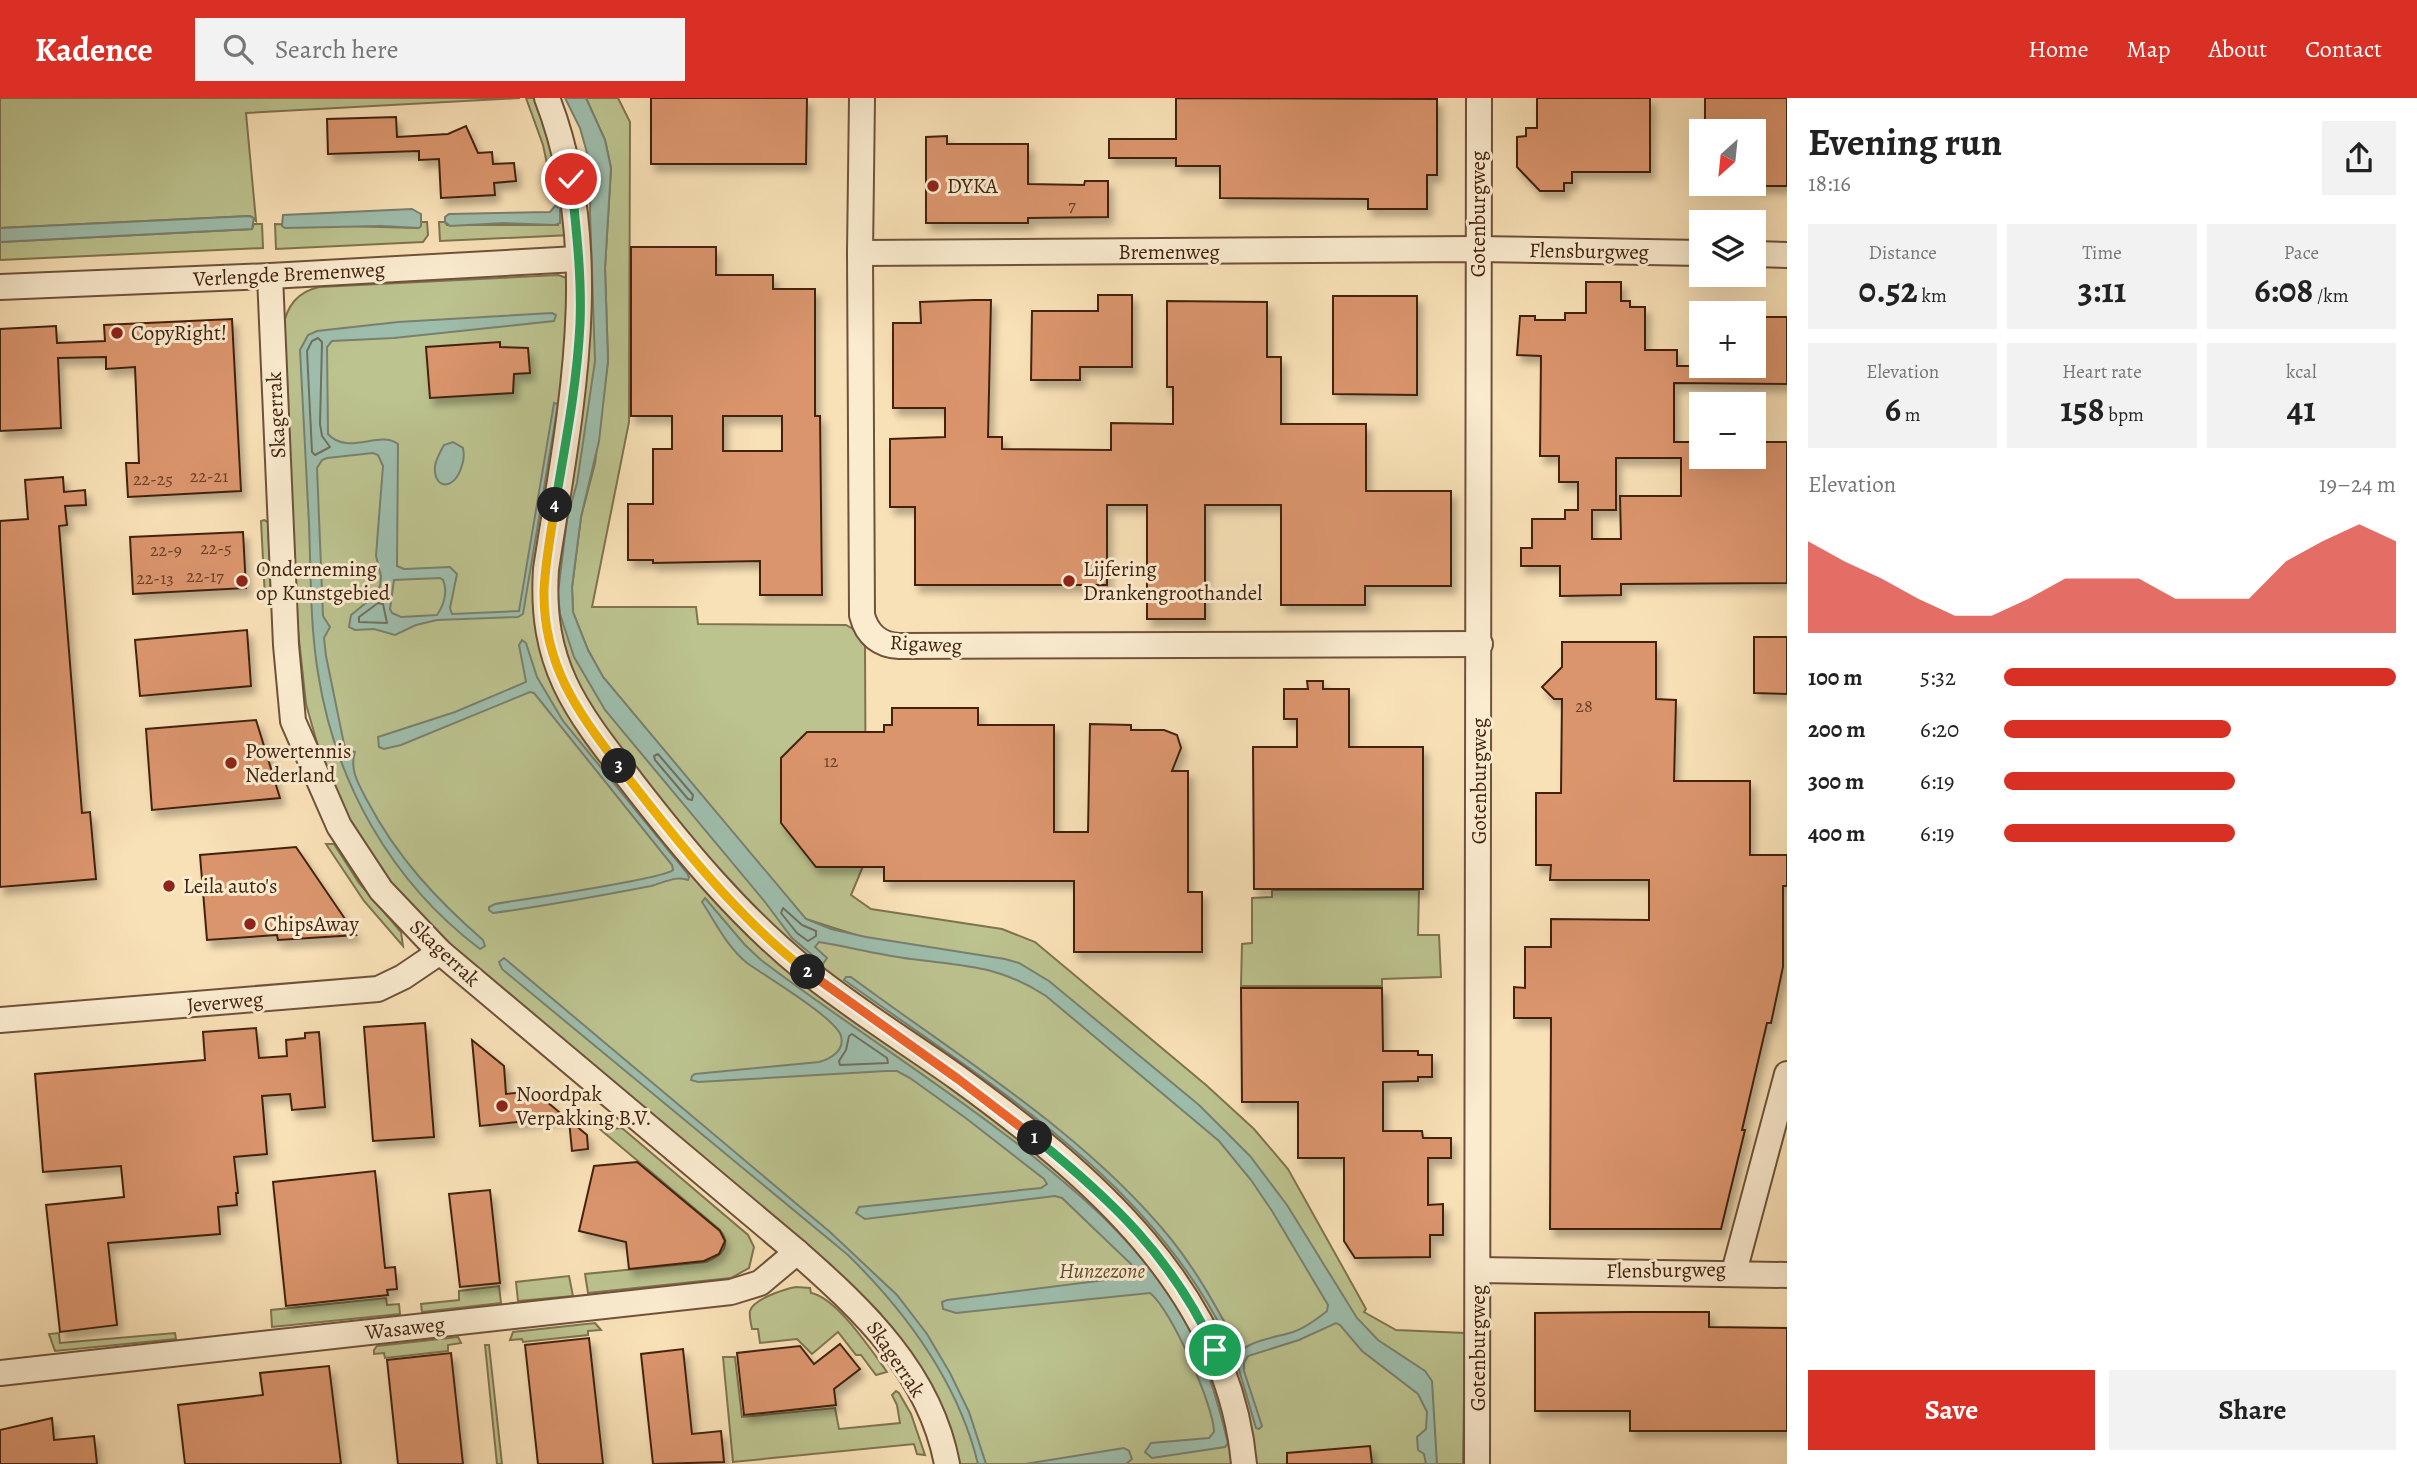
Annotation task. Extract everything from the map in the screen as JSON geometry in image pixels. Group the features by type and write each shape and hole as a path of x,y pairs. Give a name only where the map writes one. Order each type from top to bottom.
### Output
{"street":[{"path":"547,98 559,129 571,179 580,323 572,402 544,592 549,638 556,666 568,694 588,726 643,797 760,929 805,970 1007,1116 1084,1178 1140,1234 1191,1302 1215,1350 1233,1401 1244,1464"},
{"name":"Rigaweg","path":"862,98 862,615 864,624 874,638 890,646 1480,644"},
{"name":"Gotenburgweg","path":"1477,1464 1479,98"},
{"name":"Bremenweg","path":"860,253 1478,249"},
{"name":"Flensburgweg","path":"1478,249 1689,253"},
{"path":"1766,254 1787,255"},
{"name":"Verlengde Bremenweg","path":"0,287 577,259"},
{"name":"Skagerrak","path":"270,276 286,645 293,721 339,826 381,890 440,952 850,1298 878,1328 897,1354 926,1403 944,1446 947,1464"},
{"name":"Jeverweg","path":"0,1020 379,989 404,977 440,952"},
{"name":"Flensburgweg","path":"1478,1270 1734,1272 1787,1074"},
{"name":"Wasaweg","path":"0,1373 731,1292 760,1283 797,1252"},
{"path":"1734,1272 1787,1275"}],"green space":[{"path":"0,98 520,98 246,113 256,221 250,216 0,228"},
{"path":"526,98 541,98 571,235 440,241 439,222 445,222 447,225 558,225 558,206 543,145"},
{"name":"Hunzezone","path":"586,98 618,98 630,122 629,422 592,607 696,607 698,624 846,625 853,629 865,646 866,859 851,895 871,909 1002,929 1035,942 1206,1085 1254,1129 1288,1169 1366,1309 1364,1312 1396,1330 1465,1333 1463,1464 959,1464 953,1443 907,1350 879,1312 830,1264 608,1081 427,926 386,878 358,839 321,757 306,704 296,612 283,327 287,313 299,296 319,287 558,275 579,283 593,283 593,289 603,288 583,498 567,600 596,672 804,923 856,935 806,919 799,913 603,677 588,650 573,612 572,587 581,517 595,463 608,361 605,268 611,168 605,140"},
{"path":"421,222 427,222 428,235 423,242 276,249 275,224 418,228"},
{"path":"254,224 262,224 263,248 0,260 0,242 252,229"},
{"path":"261,521 268,522 271,593 265,598"},
{"path":"326,844 334,844 359,883 401,932 403,946 364,901"},
{"path":"1272,890 1419,890 1418,935 1439,935 1441,977 1382,979 1382,986 1241,986 1242,944 1252,943 1252,898 1272,897"},
{"path":"622,1128 748,1235 754,1247 749,1268 731,1278 588,1293 585,1274 706,1262 717,1257 725,1245 724,1235 720,1230 601,1130"},
{"path":"569,1276 573,1296 518,1301 516,1282"},
{"path":"499,1286 501,1303 422,1312 421,1304 459,1300 459,1291"},
{"path":"796,1287 810,1288 811,1293 821,1297 842,1314 887,1372 876,1375 838,1332 812,1354 797,1339 760,1343 758,1329 752,1329 752,1307 770,1295"},
{"path":"386,1298 387,1305 399,1304 400,1314 272,1327 271,1310"},
{"path":"595,1323 601,1330 588,1331 588,1335 523,1342 522,1339 510,1340 513,1332"},
{"path":"59,1333 60,1343 175,1333 176,1339 55,1351 49,1334"},
{"path":"458,1337 461,1343 448,1345 448,1351 385,1358 384,1353 374,1354 377,1346"},
{"path":"485,1345 489,1345 502,1464 497,1464"},
{"path":"723,1357 735,1357 742,1417 835,1408 839,1429 900,1423 892,1395 896,1391 911,1414 925,1455 917,1454 914,1444 733,1462"}],"water":[{"path":"565,98 586,98 605,140 611,168 605,268 608,361 599,441 581,517 572,587 573,612 588,650 603,677 806,919 831,929 866,937 1019,963 1049,981 1199,1105 1250,1156 1287,1205 1357,1318 1378,1340 1425,1371 1432,1381 1437,1464 1426,1464 1424,1454 1418,1450 1417,1437 1426,1429 1427,1412 1418,1394 1362,1351 1336,1323 1299,1340 1248,1356 1244,1371 1262,1426 1256,1428 1235,1356 1254,1343 1302,1328 1327,1311 1328,1305 1272,1211 1219,1141 1046,996 1013,978 981,968 899,957 819,942 815,947 827,958 823,964 792,938 605,710 574,657 560,614 558,593 567,519 577,483 595,361 591,167 580,128"},
{"path":"555,206 560,208 560,223 555,225 504,223 450,226 445,222 445,217 449,214 550,212"},
{"path":"412,209 421,214 419,228 282,226 283,215"},
{"path":"250,216 254,218 252,229 0,242 0,228"},
{"path":"552,313 556,315 554,321 394,338 332,341 327,347 328,434 345,443 390,440 398,444 397,566 404,569 450,567 457,574 450,608 452,614 519,611 554,403 558,404 523,614 518,617 437,620 416,625 395,635 374,629 355,630 349,627 351,615 373,597 380,586 381,576 376,556 383,466 378,455 373,453 327,458 322,460 317,468 323,616 330,627 324,638 344,744 347,749 355,752 353,765 358,783 379,822 419,876 449,909 483,940 485,946 480,949 420,893 394,861 372,827 353,791 338,753 326,713 315,655 300,350 308,335 317,331 398,322","holes":["394,580 443,580 444,598 437,615 401,617 392,613 390,609"]},
{"path":"453,442 463,448 463,463 452,482 440,483 435,473 438,456 444,445"},
{"path":"522,640 526,643 537,677 563,721 687,873 688,880 675,879 651,886 513,910 493,913 489,910 489,907 495,904 619,884 673,870 672,865 534,693 530,692 401,745 384,749 379,747 378,737 455,712 526,682 519,645"},
{"path":"705,898 761,960 1024,1149 1090,1205 1129,1244 1165,1289 1196,1344 1219,1410 1228,1443 1225,1447 1152,1458 1145,1452 1151,1443 1209,1438 1214,1432 1207,1402 1190,1359 1169,1318 1150,1293 956,1313 943,1309 942,1302 947,1300 1131,1276 1131,1264 1062,1198 1055,1196 865,1219 856,1213 859,1207 1041,1188 1047,1184 967,1119 910,1078 897,1071 886,1071 698,1082 691,1080 695,1074 819,1062 836,1054 842,1041 836,1028 827,1019 740,957 702,902"},
{"path":"504,958 830,1232 897,1295 927,1334 950,1373 969,1412 986,1464 978,1464 958,1405 928,1350 870,1277 848,1255 502,969 499,962"},
{"path":"851,977 1020,1099 1100,1165 1137,1201 1180,1250 1210,1297 1231,1334 1230,1337 1225,1335 1192,1278 1152,1227 1107,1180 1058,1136 1007,1096 844,980"},
{"path":"1124,1448 1129,1451 1132,1459 1126,1464 1025,1464"}],"building":[{"path":"651,98 807,98 806,164 651,164"},
{"path":"1176,98 1437,99 1437,175 1427,175 1427,209 1368,209 1368,199 1220,198 1220,166 1176,166 1176,158 1109,158 1109,139 1176,139"},
{"path":"1537,98 1650,98 1650,172 1572,172 1572,183 1564,183 1564,191 1540,191 1517,167 1517,137 1526,136 1526,128 1537,128"},
{"path":"1705,98 1787,98 1787,186 1766,186 1766,119 1705,119"},
{"path":"396,117 397,137 448,134 466,126 478,153 492,152 493,164 514,163 516,181 494,183 495,195 441,198 439,159 419,160 419,151 328,154 327,119"},
{"path":"947,136 947,144 1028,144 1028,184 1084,185 1085,181 1108,181 1108,217 1028,218 1028,223 926,223 926,137"},
{"path":"631,247 716,247 716,275 773,275 773,289 815,289 815,416 820,416 822,595 760,595 760,561 653,563 653,560 628,560 628,504 653,504 653,449 672,449 672,416 631,416","holes":["723,416 782,416 782,451 723,451"]},
{"path":"1586,282 1621,282 1621,301 1630,301 1630,307 1645,307 1645,350 1677,350 1677,366 1689,366 1689,378 1766,378 1766,317 1787,317 1787,384 1674,383 1674,442 1689,442 1689,469 1766,469 1766,442 1787,442 1787,583 1621,584 1621,595 1560,596 1560,566 1521,566 1521,548 1532,548 1532,519 1565,519 1565,510 1578,510 1578,482 1559,482 1559,456 1540,456 1541,356 1517,355 1520,316 1535,316 1535,320 1565,320 1565,313 1586,313","holes":["1616,458 1681,458 1681,496 1620,496 1621,539 1592,539 1592,510 1616,510"]},
{"path":"1098,295 1132,295 1132,367 1080,367 1080,380 1031,380 1032,311 1098,311"},
{"path":"1333,296 1417,296 1417,395 1333,394"},
{"path":"991,300 988,437 1002,437 1002,449 1111,450 1111,423 1173,424 1173,387 1167,387 1167,301 1267,302 1267,357 1281,357 1281,424 1366,424 1366,491 1451,491 1451,586 1365,586 1365,605 1281,605 1281,505 1205,505 1205,619 1147,619 1147,505 1107,505 1107,585 915,585 915,507 890,507 890,439 945,437 945,408 893,408 893,323 921,323 920,302"},
{"path":"232,319 241,491 128,497 126,463 139,463 135,367 106,369 106,357 58,358 61,428 0,431 0,329 56,326 57,343 105,341 104,325"},
{"path":"500,342 500,347 528,348 530,373 514,374 513,393 430,398 426,347"},
{"path":"63,477 64,492 85,490 86,505 65,506 67,525 59,526 82,813 90,812 96,879 0,887 0,521 28,519 25,480"},
{"path":"243,532 246,588 133,594 130,537"},
{"path":"247,630 251,686 140,696 135,640"},
{"path":"1754,637 1787,637 1787,694 1754,693"},
{"path":"1562,642 1656,642 1656,699 1676,700 1674,781 1750,781 1750,855 1787,855 1787,886 1783,886 1783,967 1771,1023 1767,1023 1721,1229 1550,1229 1551,1018 1514,1018 1514,987 1525,988 1525,947 1551,947 1551,919 1649,920 1649,880 1550,880 1551,865 1536,865 1536,793 1561,793 1562,699 1554,699 1542,687 1562,667"},
{"path":"1307,681 1323,681 1323,689 1349,689 1349,747 1423,747 1423,889 1254,889 1253,747 1297,747 1297,719 1284,719 1284,689 1308,689"},
{"path":"892,708 978,708 978,725 1054,725 1054,832 1088,832 1090,724 1131,725 1131,730 1164,730 1177,735 1181,748 1172,771 1188,771 1188,892 1202,892 1202,952 1074,952 1074,881 884,881 884,867 816,867 781,823 781,758 807,732 884,732 884,725 892,725"},
{"path":"256,720 280,798 152,810 146,729"},
{"path":"296,847 356,935 278,940 277,935 207,940 200,855"},
{"path":"1241,988 1382,988 1383,1051 1418,1051 1418,1055 1432,1055 1432,1077 1418,1077 1418,1081 1383,1082 1383,1131 1422,1131 1423,1138 1451,1138 1451,1158 1428,1158 1428,1205 1443,1204 1443,1235 1430,1235 1430,1257 1355,1258 1344,1241 1344,1158 1298,1158 1298,1102 1242,1102"},
{"path":"425,1023 434,1137 373,1141 364,1027"},
{"path":"256,1028 259,1058 287,1056 286,1040 305,1038 305,1033 319,1032 325,1107 292,1110 290,1094 262,1096 267,1154 234,1157 237,1205 218,1207 220,1234 108,1243 117,1325 60,1332 46,1205 124,1197 121,1166 43,1172 35,1074 205,1060 203,1032"},
{"path":"472,1040 504,1066 506,1094 534,1091 565,1117 480,1126"},
{"path":"569,1120 587,1135 588,1149 572,1151"},
{"path":"637,1162 720,1231 725,1241 719,1254 704,1261 629,1269 626,1242 579,1231 594,1166"},
{"path":"375,1171 385,1268 395,1267 397,1289 387,1290 388,1295 286,1306 273,1182"},
{"path":"490,1190 500,1283 460,1287 449,1194"},
{"path":"1709,1312 1709,1327 1787,1328 1787,1431 1630,1431 1630,1411 1535,1411 1535,1313"},
{"path":"589,1338 603,1464 538,1464 525,1345"},
{"path":"840,1344 860,1369 834,1389 836,1405 744,1415 737,1353 800,1346 814,1364"},
{"path":"683,1349 692,1434 721,1431 724,1462 653,1464 641,1354"},
{"path":"451,1353 463,1464 398,1464 387,1360"},
{"path":"329,1366 341,1464 185,1464 178,1405 263,1395 260,1373"},
{"path":"52,1418 54,1440 94,1436 97,1464 0,1464 0,1430"},
{"path":"1370,1446 1372,1464 1287,1464 1287,1453"}],"place":[{"name":"DYKA","path":"933,186"},
{"name":"CopyRight!","path":"117,333"},
{"name":"Onderneming op Kunstgebied","path":"242,581"},
{"name":"Lijfering Drankengroothandel","path":"1069,581"},
{"name":"Powertennis Nederland","path":"231,763"},
{"name":"Leila auto's","path":"169,886"},
{"name":"ChipsAway","path":"250,924"},
{"name":"Noordpak Verpakking B.V.","path":"502,1106"}],"route":[{"path":"571,179 577,239 580,323 572,402 544,592 545,615 553,657 568,694 588,726 643,797 736,905 782,950 805,970 1007,1116 1113,1205 1175,1278 1191,1302 1215,1350"}]}
